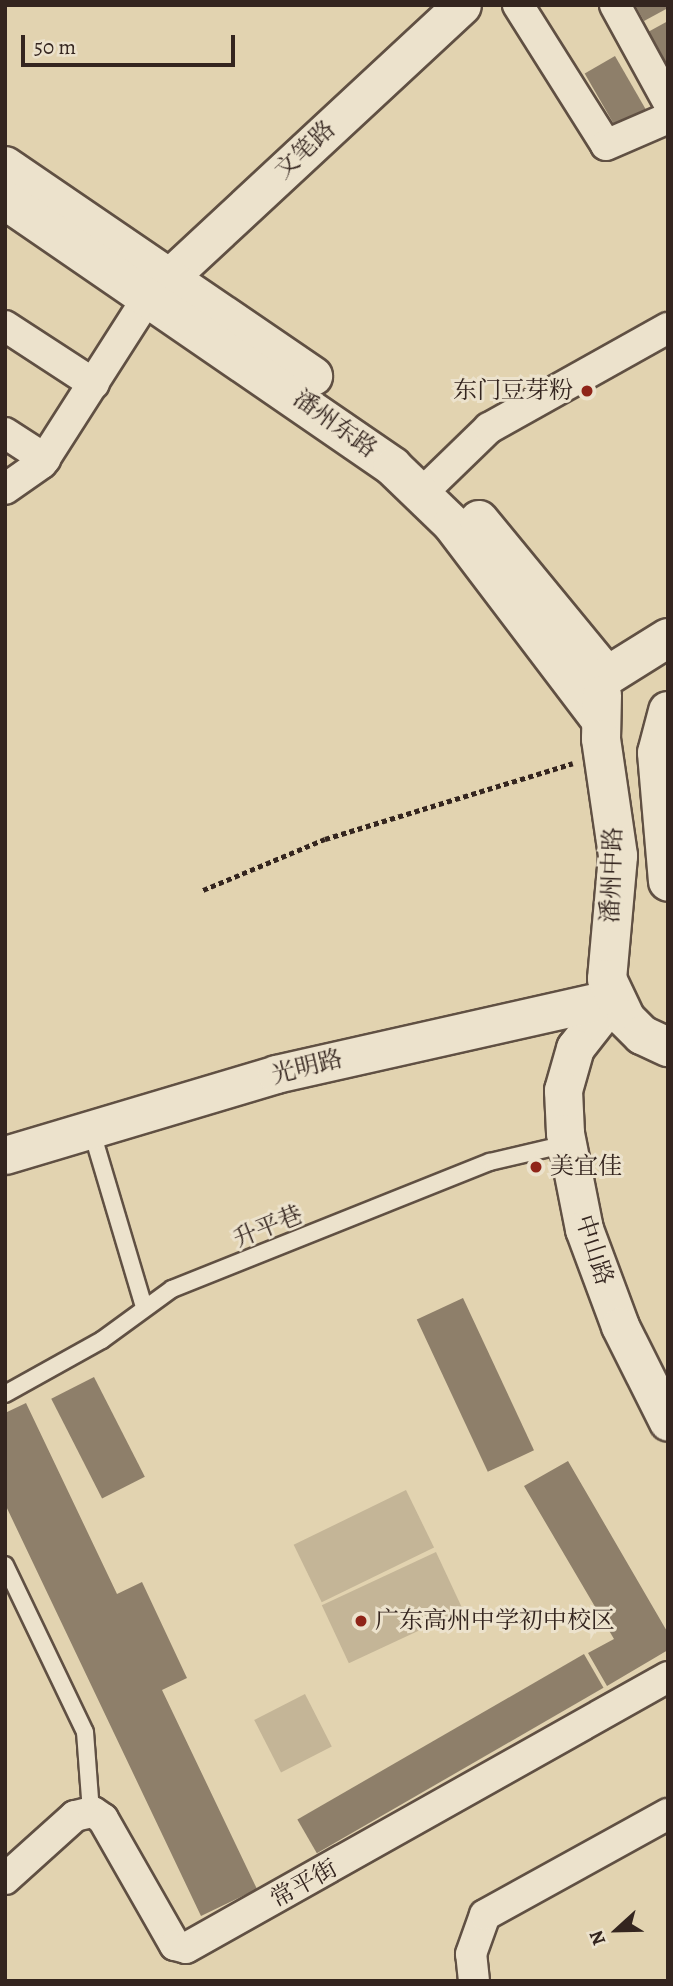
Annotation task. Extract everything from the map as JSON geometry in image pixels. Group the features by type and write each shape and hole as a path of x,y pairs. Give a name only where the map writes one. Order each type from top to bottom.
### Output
{"main road":[{"name":"潘州东路","path":"5,166 328,416 431,483 607,676"},
{"name":"潘州东路","path":"5,200 160,286"},
{"name":"潘州东路","path":"431,483 602,736"},
{"path":"607,676 668,638"},
{"name":"潘州中路","path":"607,676 602,736 618,856 606,956 614,998 642,1035 668,1046"},
{"path":"668,711 657,764 668,882"}],"street":[{"name":"文笔路","path":"160,286 462,5"},
{"path":"518,5 606,145 668,118"},
{"path":"615,5 668,102"},
{"path":"5,488 45,459 160,286"},
{"path":"5,326 94,384"},
{"path":"431,483 489,428 668,328"},
{"path":"5,433 45,459"},
{"name":"光明路","path":"5,1155 276,1074 614,998"},
{"name":"中山路","path":"614,998 575,1048 567,1071 567,1144 589,1241 620,1325 668,1422"},
{"name":"常平街","path":"91,1812 103,1819 174,1945 183,1949 668,1677"},
{"path":"5,1880 75,1816 91,1812"},
{"path":"474,1981 471,1954 485,1915 668,1814"}],"lane":[{"path":"91,1129 144,1307"},
{"name":"升平巷","path":"5,1394 82,1353 172,1289 490,1162 567,1144"},
{"path":"5,1565 85,1732 91,1812"}],"path":[{"path":"203,890 325,839 602,736"}],"shaded area":[{"path":"406,1490 434,1548 322,1602 294,1545"},
{"path":"436,1552 463,1610 349,1663 322,1605"},
{"path":"305,1694 332,1747 281,1772 254,1720"}],"building":[{"path":"635,5 668,5 668,8 644,21"},
{"path":"668,21 668,69 648,32"},
{"path":"615,56 649,115 619,132 585,74"},
{"path":"463,1298 534,1450 488,1472 417,1320"},
{"path":"94,1377 145,1477 102,1499 51,1399"},
{"path":"26,1403 117,1594 142,1582 187,1678 162,1690 257,1889 201,1916 5,1504 5,1413"},
{"path":"568,1461 668,1633 668,1650 607,1686 588,1653 614,1639 524,1486"},
{"path":"584,1654 604,1688 317,1853 297,1820"}],"place":[{"name":"东门豆芽粉","path":"587,391"},
{"name":"美宜佳","path":"536,1167"},
{"name":"广东高州中学初中校区","path":"361,1621"}]}
